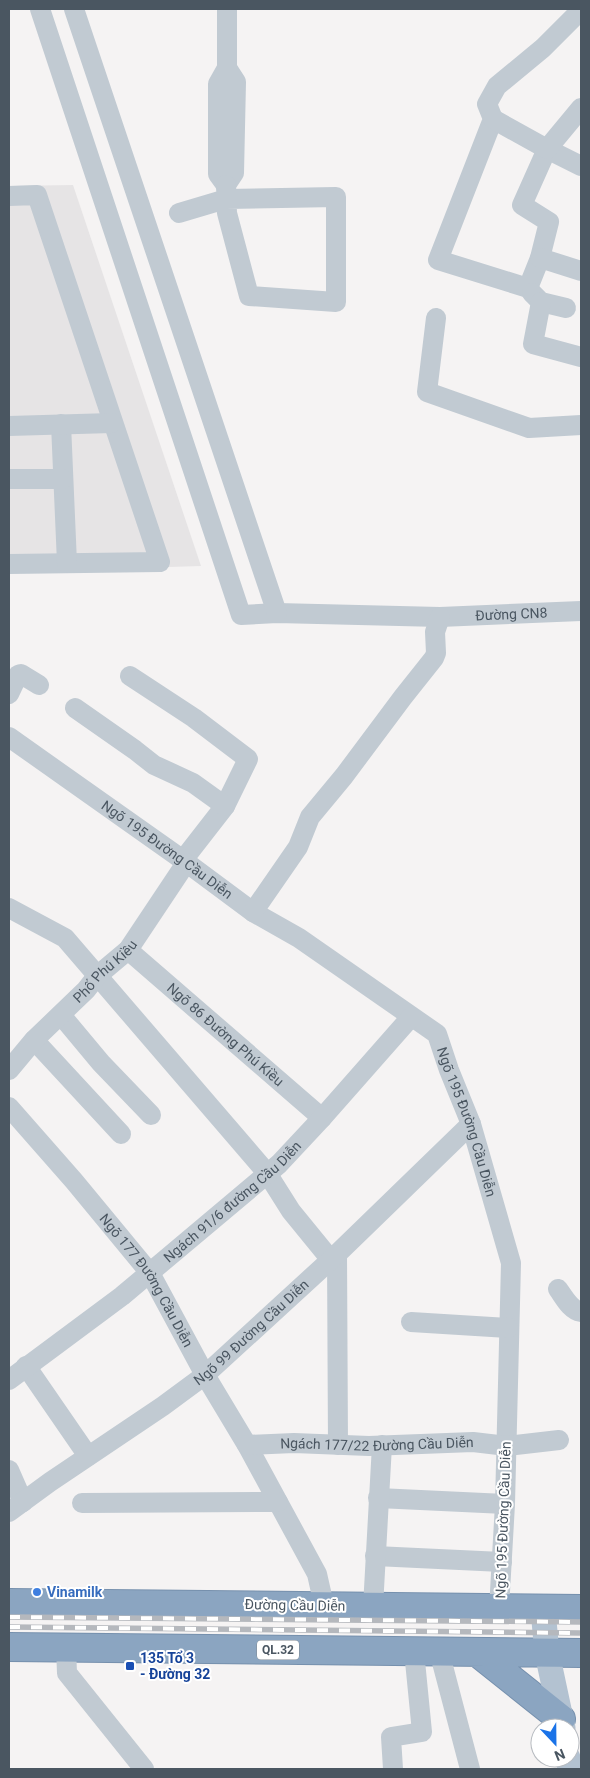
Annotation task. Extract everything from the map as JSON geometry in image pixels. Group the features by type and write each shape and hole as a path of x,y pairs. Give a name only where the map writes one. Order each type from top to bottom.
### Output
{"highway":[{"name":"Đường Cầu Diễn","path":"9,1603 581,1609"},
{"name":"QL.32","path":"9,1647 581,1653"},
{"path":"477,1652 556,1718"}],"main road":[{"path":"543,1610 547,1653 561,1718"}],"street":[{"path":"40,9 95,176 126,166"},
{"path":"74,9 277,613"},
{"path":"179,213 226,192 336,197 336,302 249,296 227,214 226,192 218,174 218,84 227,68 227,9"},
{"path":"581,10 543,48 497,86 487,104 493,119 581,166"},
{"path":"581,108 547,149 522,205 549,222 540,258 534,295 534,344 581,357"},
{"path":"493,119 438,260 566,308"},
{"name":"Đường CN8","path":"95,176 241,615 277,613 440,617 581,611"},
{"path":"9,196 37,195 160,562 9,564"},
{"path":"540,258 581,271"},
{"path":"436,318 427,392 530,428 581,425"},
{"path":"9,426 112,423"},
{"path":"61,424 67,563"},
{"path":"9,479 63,479"},
{"path":"254,912 298,847 310,817 344,776 434,658 436,653 435,632 440,617"},
{"path":"9,694 18,676 21,674 39,685"},
{"name":"Phố Phú Kiều","path":"9,1070 34,1040 61,1015 96,976 128,950 185,861 225,806 248,759 194,718 130,676"},
{"path":"75,708 136,750 154,765 193,783 225,806"},
{"name":"Ngõ 195 Đường Cầu Diễn","path":"9,737 254,912 299,938 437,1034 471,1124 510,1263 505,1504 499,1609"},
{"path":"9,908 65,938 267,1173 291,1211 334,1257 338,1445"},
{"name":"Ngõ 86 Đường Phú Kiều","path":"128,950 322,1118"},
{"path":"61,1015 101,1063 151,1115"},
{"name":"Ngách 91/6 đường Cầu Diễn","path":"9,1380 122,1296 278,1164 322,1118 410,1016"},
{"path":"34,1040 121,1134"},
{"name":"Ngõ 177 Đường Cầu Diễn","path":"9,1107 74,1181 150,1273 317,1574 324,1606"},
{"name":"Ngõ 99 Đường Cầu Diễn","path":"16,1507 205,1375 334,1257 471,1124"},
{"path":"558,1288 570,1306 576,1311 581,1312"},
{"path":"411,1322 508,1328"},
{"path":"26,1366 88,1456"},
{"name":"Ngách 177/22 Đường Cầu Diễn","path":"247,1445 382,1445 473,1442 506,1446 559,1440"},
{"path":"373,1607 382,1445"},
{"path":"9,1470 16,1507"},
{"path":"378,1498 505,1504"},
{"path":"82,1503 278,1502"},
{"path":"375,1556 502,1562"},
{"path":"66,1648 67,1673 144,1769"},
{"path":"393,1769 391,1737 422,1732 426,1651"},
{"path":"426,1651 470,1769"}],"shaded area":[{"path":"73,185 201,566 9,572 9,186"}],"railway":[{"path":"9,1617 581,1622"},
{"path":"9,1627 581,1633"}],"place":[{"name":"Vinamilk","path":"37,1592"},
{"name":"135 Tổ 3 - Đường 32","path":"130,1666"}]}
